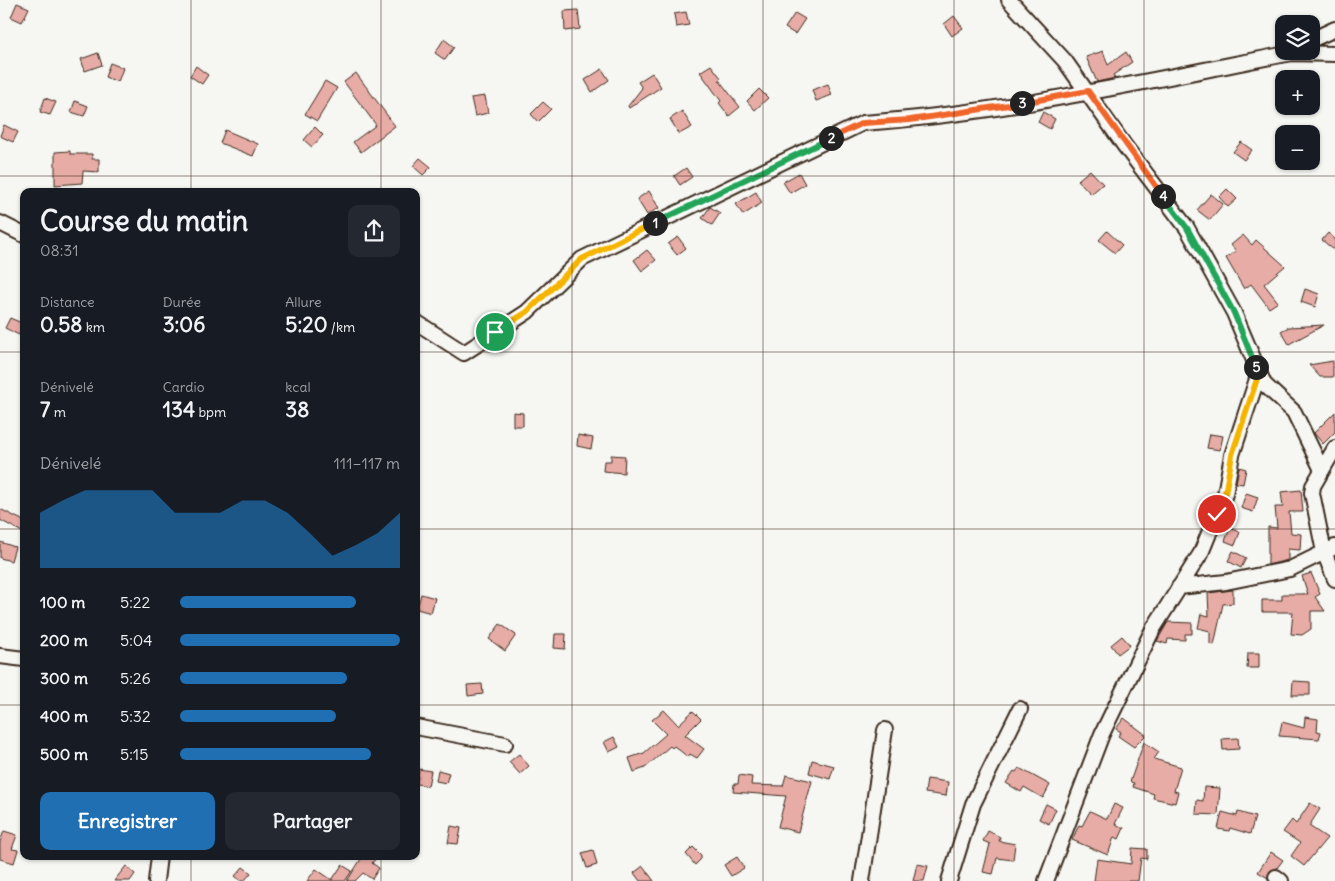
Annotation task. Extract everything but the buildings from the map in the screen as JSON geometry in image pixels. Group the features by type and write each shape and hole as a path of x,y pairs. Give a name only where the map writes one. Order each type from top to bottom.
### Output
{"street":[{"path":"1009,0 1065,61 1088,91 1124,145 1187,228 1234,313 1264,384 1294,412 1322,470"},
{"path":"1320,36 1335,29"},
{"path":"1320,53 1335,54"},
{"path":"420,325 464,353 527,312 582,259 863,123 910,120 1088,91 1275,55"},
{"path":"0,223 20,233"},
{"path":"1046,881 1102,734 1153,629 1201,553 1225,494 1232,455 1259,373"},
{"path":"1335,448 1313,486 1312,493 1329,550 1335,579"},
{"path":"1179,587 1226,582 1290,569 1329,550"},
{"path":"0,656 20,658"},
{"path":"949,881 973,804 1020,709"},
{"path":"420,728 505,744"},
{"path":"862,881 885,730"},
{"path":"156,881 159,860"}],"route":[{"path":"495,332 527,312 582,259 863,123 910,120 1088,91 1124,145 1187,228 1234,313 1259,373 1232,455 1225,494 1217,514"}]}
